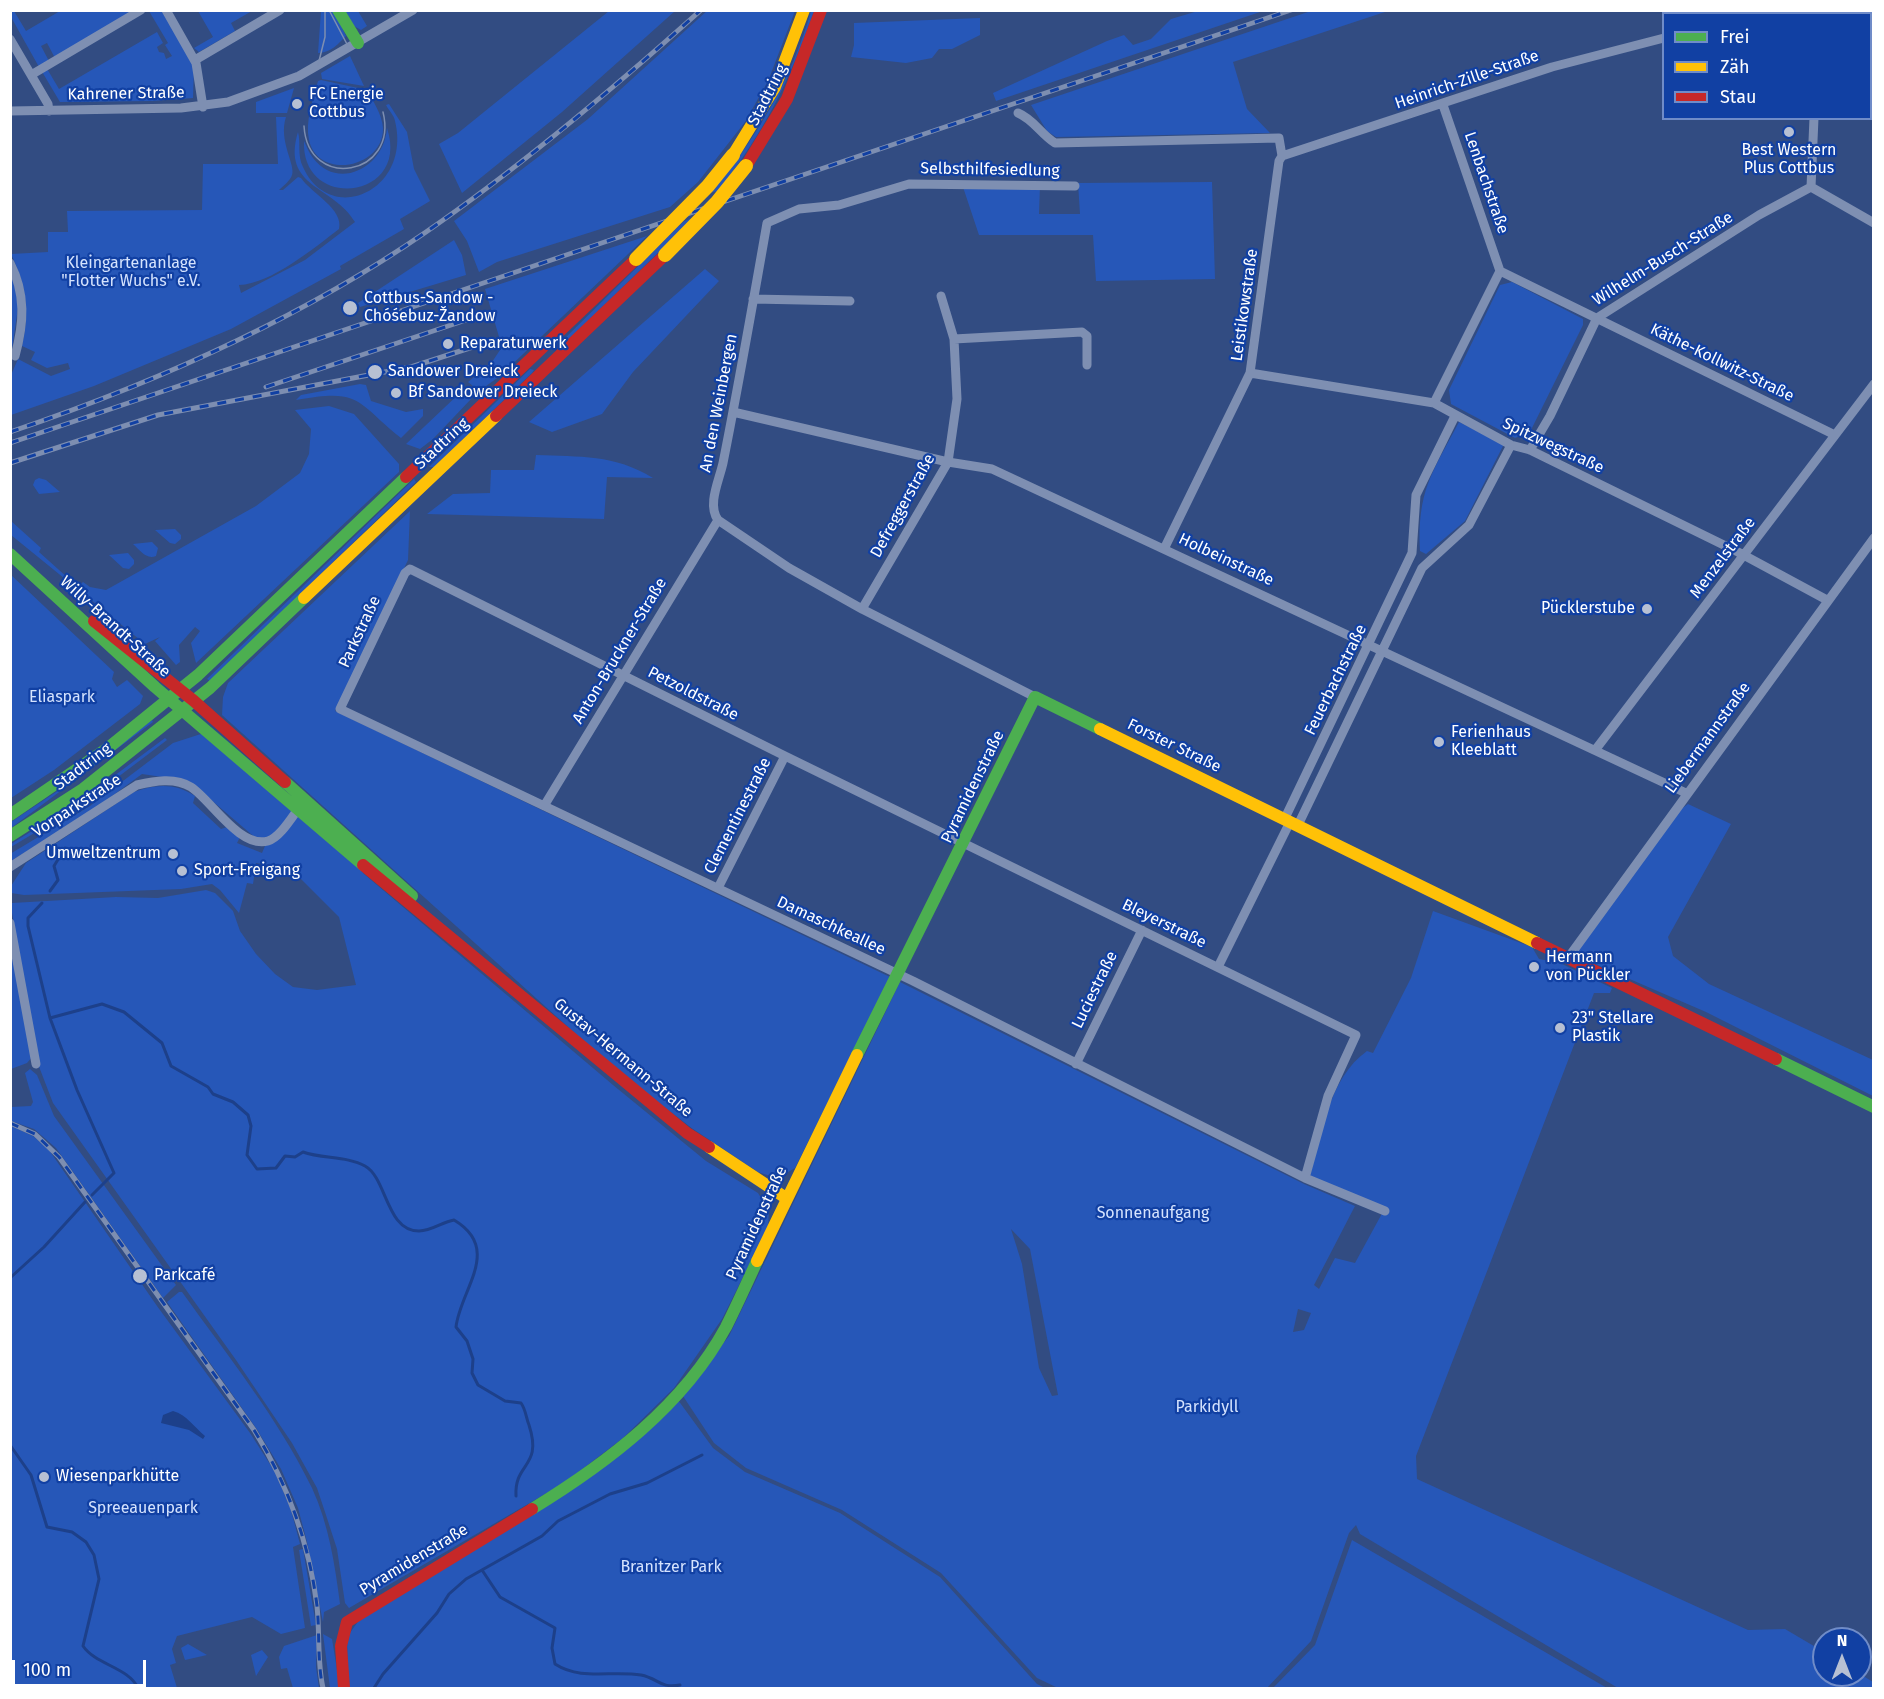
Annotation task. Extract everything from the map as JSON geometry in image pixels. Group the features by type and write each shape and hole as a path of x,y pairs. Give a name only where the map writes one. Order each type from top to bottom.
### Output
{"main road":[{"path":"338,10 358,44"},
{"name":"Stadtring","path":"10,815 108,748 175,694 636,259 708,186 733,155 775,87 804,10"},
{"name":"Stadtring","path":"10,836 83,789 189,705 665,255 717,202 746,166 787,99 821,10"},
{"name":"Willy-Brandt-Straße","path":"10,554 189,705"},
{"name":"Forster Straße","path":"1035,697 1874,1107"},
{"name":"Pyramidenstraße","path":"344,1689 341,1646 347,1622 568,1487 618,1451 648,1425 701,1364 725,1328 786,1198 1035,697"},
{"name":"Gustav-Hermann-Straße","path":"189,705 302,804 392,878 446,931 687,1133 786,1198"}],"street":[{"path":"31,75 141,10"},
{"name":"Kahrener Straße","path":"166,10 195,60 203,107"},
{"name":"Kahrener Straße","path":"10,111 203,107 272,88 299,76 414,10"},
{"path":"195,60 278,11"},
{"name":"Kahrener Straße","path":"10,39 48,104 48,111"},
{"name":"Heinrich-Zille-Straße","path":"1282,156 1443,105 1552,67 1662,39"},
{"name":"Lenbachstraße","path":"1443,105 1500,271"},
{"name":"Selbsthilfesiedlung","path":"1018,113 1029,117 1039,132 1055,143 1279,138 1282,156"},
{"path":"1814,120 1811,187 1874,223"},
{"name":"Leistikowstraße","path":"1165,548 1250,372 1279,161 1282,156"},
{"name":"Selbsthilfesiedlung","path":"767,223 799,209 839,205 909,184 1075,186"},
{"name":"Wilhelm-Busch-Straße","path":"1530,450 1550,416 1597,318 1759,215 1811,187"},
{"name":"An den Weinbergen","path":"715,516 767,223"},
{"path":"10,263 20,282 23,304 21,334 15,356"},
{"path":"1434,402 1500,271 1597,318"},
{"name":"Defreggerstraße","path":"862,609 948,462 957,399 954,339 941,296"},
{"path":"753,299 850,302"},
{"name":"Käthe-Kollwitz-Straße","path":"1597,318 1835,435"},
{"path":"954,339 1083,332 1087,336 1087,365"},
{"name":"Spitzwegstraße","path":"1250,372 1434,402 1455,416 1511,445 1530,450 1744,555 1827,600"},
{"name":"Menzelstraße","path":"1596,749 1874,384"},
{"name":"Holbeinstraße","path":"733,412 948,462 992,469 1686,793"},
{"name":"Feuerbachstraße","path":"1291,822 1412,553 1416,495 1455,416"},
{"name":"Feuerbachstraße","path":"1218,968 1291,822 1382,651 1422,568 1469,525 1511,445"},
{"name":"Forster Straße","path":"715,516 789,568 862,609 1035,697"},
{"name":"Anton-Bruckner-Straße","path":"544,806 715,516"},
{"name":"Liebermannstraße","path":"1568,958 1874,538"},
{"name":"Petzoldstraße","path":"410,569 964,843"},
{"name":"Parkstraße","path":"340,710 405,573 410,569"},
{"name":"Damaschkeallee","path":"340,710 898,974 1305,1178 1385,1211"},
{"name":"Clementinestraße","path":"718,888 785,756"},
{"name":"Vorparkstraße","path":"10,867 137,785 153,781 171,781 190,787 239,833 256,842 268,841 275,836 302,804"},
{"name":"Bleyerstraße","path":"964,843 1356,1035 1328,1096 1305,1178"},
{"path":"10,923 36,1064"},
{"name":"Luciestraße","path":"1076,1064 1142,930"}],"green space":[{"path":"708,10 795,11 768,81 745,122 698,182 670,207 497,262 479,272 467,241 454,221 588,119"},
{"path":"14,11 26,31 60,11 138,11 55,58 47,43 41,46 49,61 39,67 11,17 10,12"},
{"path":"149,11 163,11 194,65 193,98 60,102 41,70 46,67 59,89 157,32 163,43 157,47 159,52 164,53 166,59 172,56 165,45 168,43"},
{"path":"198,11 252,11 231,23 235,31 199,52 194,48 213,37"},
{"path":"321,11 334,11 346,36 331,49 318,53"},
{"path":"345,11 358,11 367,26 361,30 354,26"},
{"path":"609,11 675,11 562,112 462,193 439,144 458,133"},
{"path":"811,11 814,11 805,37 774,105 735,169 718,191 710,193 743,152 771,107 794,60"},
{"path":"1198,11 1263,11 996,101 993,93 1107,41 1124,35 1133,45 1151,39 1171,19"},
{"path":"1311,11 1388,11 1233,62 1247,109 1270,133 1056,137 1047,131 1031,105"},
{"path":"980,18 980,35 952,49 939,49 932,58 906,63 851,57 854,45 854,23"},
{"path":"350,56 364,86 322,79 321,73"},
{"path":"318,81 367,90 377,108 383,128 380,142 373,153 362,160 337,165 324,161 315,153 309,140 308,125"},
{"path":"294,88 287,113 256,113 256,102"},
{"name":"Kleingartenanlage \"Flotter Wuchs\" e.V.","path":"389,104 407,132 414,169 430,201 400,219 404,229 340,266 341,269 231,329 94,386 11,415 11,375 18,359 51,376 70,369 68,363 47,368 31,360 35,352 22,346 26,322 25,299 11,254 48,252 48,232 68,232 67,211 202,210 203,164 278,164 276,117 286,117 285,143 293,171 290,179 279,190 283,190 298,177 301,178 332,208 337,215 339,229 278,272 251,283 239,285 241,293 305,260 355,222 346,210 312,184 303,175 297,164 295,150 298,132 301,162 315,185 331,195 348,197 366,193 380,182 392,166 397,146 394,119 386,105"},
{"path":"387,128 390,152 384,170 370,182 353,188 335,187 319,179 308,164 304,141 312,156 323,168 335,173 347,174 358,170 369,164 378,154"},
{"path":"1212,182 1215,279 1096,281 1093,235 979,235 963,187 1040,186 1039,214 1080,214 1078,183"},
{"path":"694,218 563,345 559,344 684,221"},
{"path":"647,236 500,376 479,391 468,382 492,362 502,347 485,289"},
{"path":"454,240 462,255 466,275 360,307 358,303"},
{"path":"705,269 719,281 633,372 602,414 552,432 529,422"},
{"path":"11,279 13,279 19,301 11,356"},
{"path":"1512,282 1583,319 1583,325 1530,432 1515,438 1451,404 1449,390 1500,285"},
{"path":"530,369 534,370 532,373 434,467 429,467"},
{"path":"360,384 366,385 371,401 406,412 423,409 423,416 401,438 365,407 346,397 296,400 301,395"},
{"path":"463,390 472,398 433,439 420,449 406,444"},
{"path":"329,406 354,414 399,464 399,472 196,663 191,643 200,631 195,627 179,645 180,662 176,665 155,641 160,637 145,644 11,535 11,521 41,548 39,552 78,587 83,582 90,587 106,590 256,506 300,473 309,454 311,429 295,410"},
{"path":"1459,422 1504,444 1465,521 1426,554 1420,551 1421,513 1424,497 1434,469"},
{"path":"536,455 596,458 639,470 653,478 607,477 604,519 427,514 453,494 490,493 491,470 534,470"},
{"path":"39,478 46,480 60,492 39,494 33,485"},
{"path":"414,479 416,482 210,681 207,679"},
{"path":"410,511 408,560 335,711 890,977 795,1168 783,1175 770,1176 758,1172 693,1129 618,1072 222,715 223,697 228,683"},
{"path":"175,529 181,535 181,539 175,544 170,543 155,530"},
{"path":"152,542 158,548 156,556 152,557 143,554 133,544"},
{"path":"128,553 134,560 134,564 129,569 123,568 109,555"},
{"name":"Eliaspark","path":"10,574 114,672 112,679 117,687 127,680 143,696 140,704 54,770 11,798"},
{"path":"152,720 153,722 11,828 11,822 74,780"},
{"path":"204,733 347,854 364,874 613,1085 706,1161 758,1193 769,1211 768,1227 722,1319 674,1388 623,1438 564,1483 349,1608 345,1603 337,1549 317,1488 292,1443 236,1360 53,1103 38,1064 11,907 12,903 116,897 158,898 206,890 215,893 233,911 240,931 256,954 275,974 293,987 317,990 356,985 339,917 291,869 256,863 253,884 247,883 239,913 212,884 181,889 24,895 11,893 11,886 26,863 134,792 150,787 173,787 195,796 193,803 221,829 227,827 240,837 237,843 262,853 265,846 189,781 142,774 93,810 11,861 10,854 90,806 173,743"},
{"path":"165,738 167,740 81,805 11,847 11,844 79,802"},
{"path":"1688,804 1731,824 1668,937 1673,956 1709,984 1873,1060 1873,1096 1706,1012 1574,955 1676,813"},
{"path":"1433,911 1532,947 1539,959 1560,963 1612,988 1610,993 1594,993 1416,1456 1417,1479 1748,1630 1785,1629 1812,1645 1812,1687 1872,1687 1872,1681 1873,1688 1618,1688 1360,1534 1356,1525 1349,1533 1311,1641 1267,1688 1058,1688 1037,1678 941,1573 842,1510 746,1468 714,1443 683,1396 729,1336 900,982 1304,1184 1355,1206 1314,1285 1319,1289 1335,1258 1355,1263 1385,1208 1310,1176 1323,1125 1335,1091 1354,1062 1367,1051 1373,1053 1411,978","holes":["1011,1229 1030,1249 1058,1395 1052,1396 1039,1368 1022,1264","1298,1309 1311,1313 1304,1330 1293,1332"]},
{"path":"10,936 32,1057 27,1063 11,1069"},
{"path":"30,1069 37,1075 54,1116 176,1285 163,1298 56,1148 34,1129 11,1121 11,1107 31,1106 33,1102 25,1073"},
{"name":"Spreeauenpark","path":"11,1126 33,1136 49,1150 157,1306 250,1433 275,1472 291,1510 300,1544 293,1547 305,1628 281,1634 252,1617 177,1636 172,1649 176,1663 170,1665 177,1688 11,1688"},
{"path":"182,1292 268,1412 312,1488 327,1531 340,1604 324,1612 323,1622 298,1508 281,1469 256,1428 167,1302"},
{"name":"Branitzer Park","path":"678,1400 713,1448 745,1472 840,1513 940,1577 1037,1684 1045,1688 348,1688 347,1637 362,1616 571,1490"},
{"path":"1352,1540 1607,1688 1273,1688 1315,1645"},
{"path":"303,1549 316,1625 311,1626 299,1550"},
{"path":"323,1634 332,1639 340,1688 330,1688"},
{"path":"317,1635 316,1667 319,1688 293,1688 287,1668 281,1669 279,1657 284,1646"},
{"path":"188,1644 207,1655 185,1660 181,1648"},
{"path":"262,1650 268,1657 256,1676 251,1655"}],"shaded area":[{"path":"173,1411 182,1415 205,1436 203,1439 189,1430 161,1423 163,1415"}],"waterway":[{"path":"50,891 58,880 54,866 65,848"},
{"path":"42,903 28,918 28,926 50,1018"},
{"path":"92,1195 114,1173 77,1090 50,1018 102,1004 124,1012 162,1043 171,1066 208,1087 213,1094 233,1102 248,1115 251,1126 247,1155 257,1169 276,1168 285,1156 295,1157 303,1152 358,1163 372,1172 393,1214 408,1229 424,1231 454,1220 468,1231 476,1244 477,1257 475,1271 456,1327 467,1341 473,1359 472,1373 478,1385 505,1401 521,1403 525,1411 533,1449 519,1477 516,1496"},
{"path":"10,1278 44,1247 85,1202"},
{"path":"10,1445 31,1475 47,1527 72,1532 86,1542 94,1555 99,1579 83,1646 96,1658 127,1675 138,1688"},
{"path":"374,1688 383,1674 437,1613 449,1594 466,1579 542,1536 558,1521 610,1494 647,1483 702,1455"},
{"path":"482,1570 500,1597 555,1628 552,1648 555,1664 586,1674 641,1675 668,1686 680,1685"}],"tram line":[{"path":"318,65 325,37 325,10"},
{"path":"329,10 349,48"},
{"path":"304,126 309,147 320,161 335,167 351,168 366,162 378,150 384,134 383,112"}],"railway":[{"path":"10,432 118,392 225,346 277,321 378,264 426,232 532,153 635,69 701,10"},
{"path":"10,443 1291,10"},
{"path":"266,387 472,318"},
{"path":"10,463 158,415 411,367 482,344"},
{"path":"10,1123 35,1134 59,1157 254,1430 266,1451 287,1493 309,1559 317,1606 323,1688"}],"traffic: fast":[{"path":"338,10 358,43"},
{"path":"10,815 108,748 198,675 406,477"},
{"path":"10,554 155,687 363,865"},
{"path":"10,836 83,789 210,688 304,598"},
{"path":"857,1055 1035,697 1100,729"},
{"path":"285,782 412,896"},
{"path":"1776,1059 1874,1107"},
{"path":"532,1509 615,1452 665,1407 688,1382 726,1327 757,1261"}],"traffic: slow":[{"path":"733,155 775,87 804,10"},
{"path":"636,259 708,186 733,155"},
{"path":"665,255 717,202 746,166"},
{"path":"304,598 496,416"},
{"path":"1100,729 1537,943"},
{"path":"757,1261 857,1055"},
{"path":"709,1147 786,1198"}],"traffic: jam":[{"path":"746,166 787,99 821,10"},
{"path":"496,416 665,255"},
{"path":"406,477 636,259"},
{"path":"94,621 194,701 285,782"},
{"path":"363,865 687,1133 709,1147"},
{"path":"1537,943 1776,1059"},
{"path":"344,1688 341,1646 347,1622 532,1509"}],"place":[{"name":"FC Energie Cottbus","path":"297,104"},
{"name":"Best Western Plus Cottbus","path":"1789,132"},
{"name":"Cottbus-Sandow - Chóśebuz-Žandow","path":"350,308"},
{"name":"Reparaturwerk","path":"448,344"},
{"name":"Sandower Dreieck","path":"375,372"},
{"name":"Bf Sandower Dreieck","path":"396,393"},
{"name":"Pücklerstube","path":"1647,609"},
{"name":"Ferienhaus Kleeblatt","path":"1439,742"},
{"name":"Umweltzentrum","path":"173,854"},
{"name":"Sport-Freigang","path":"182,871"},
{"name":"Hermann von Pückler","path":"1534,967"},
{"name":"23\" Stellare Plastik","path":"1560,1028"},
{"name":"Parkcafé","path":"140,1276"},
{"name":"Wiesenparkhütte","path":"44,1477"}],"park label":[{"name":"Sonnenaufgang","path":"1153,1214"},
{"name":"Parkidyll","path":"1207,1408"}]}
